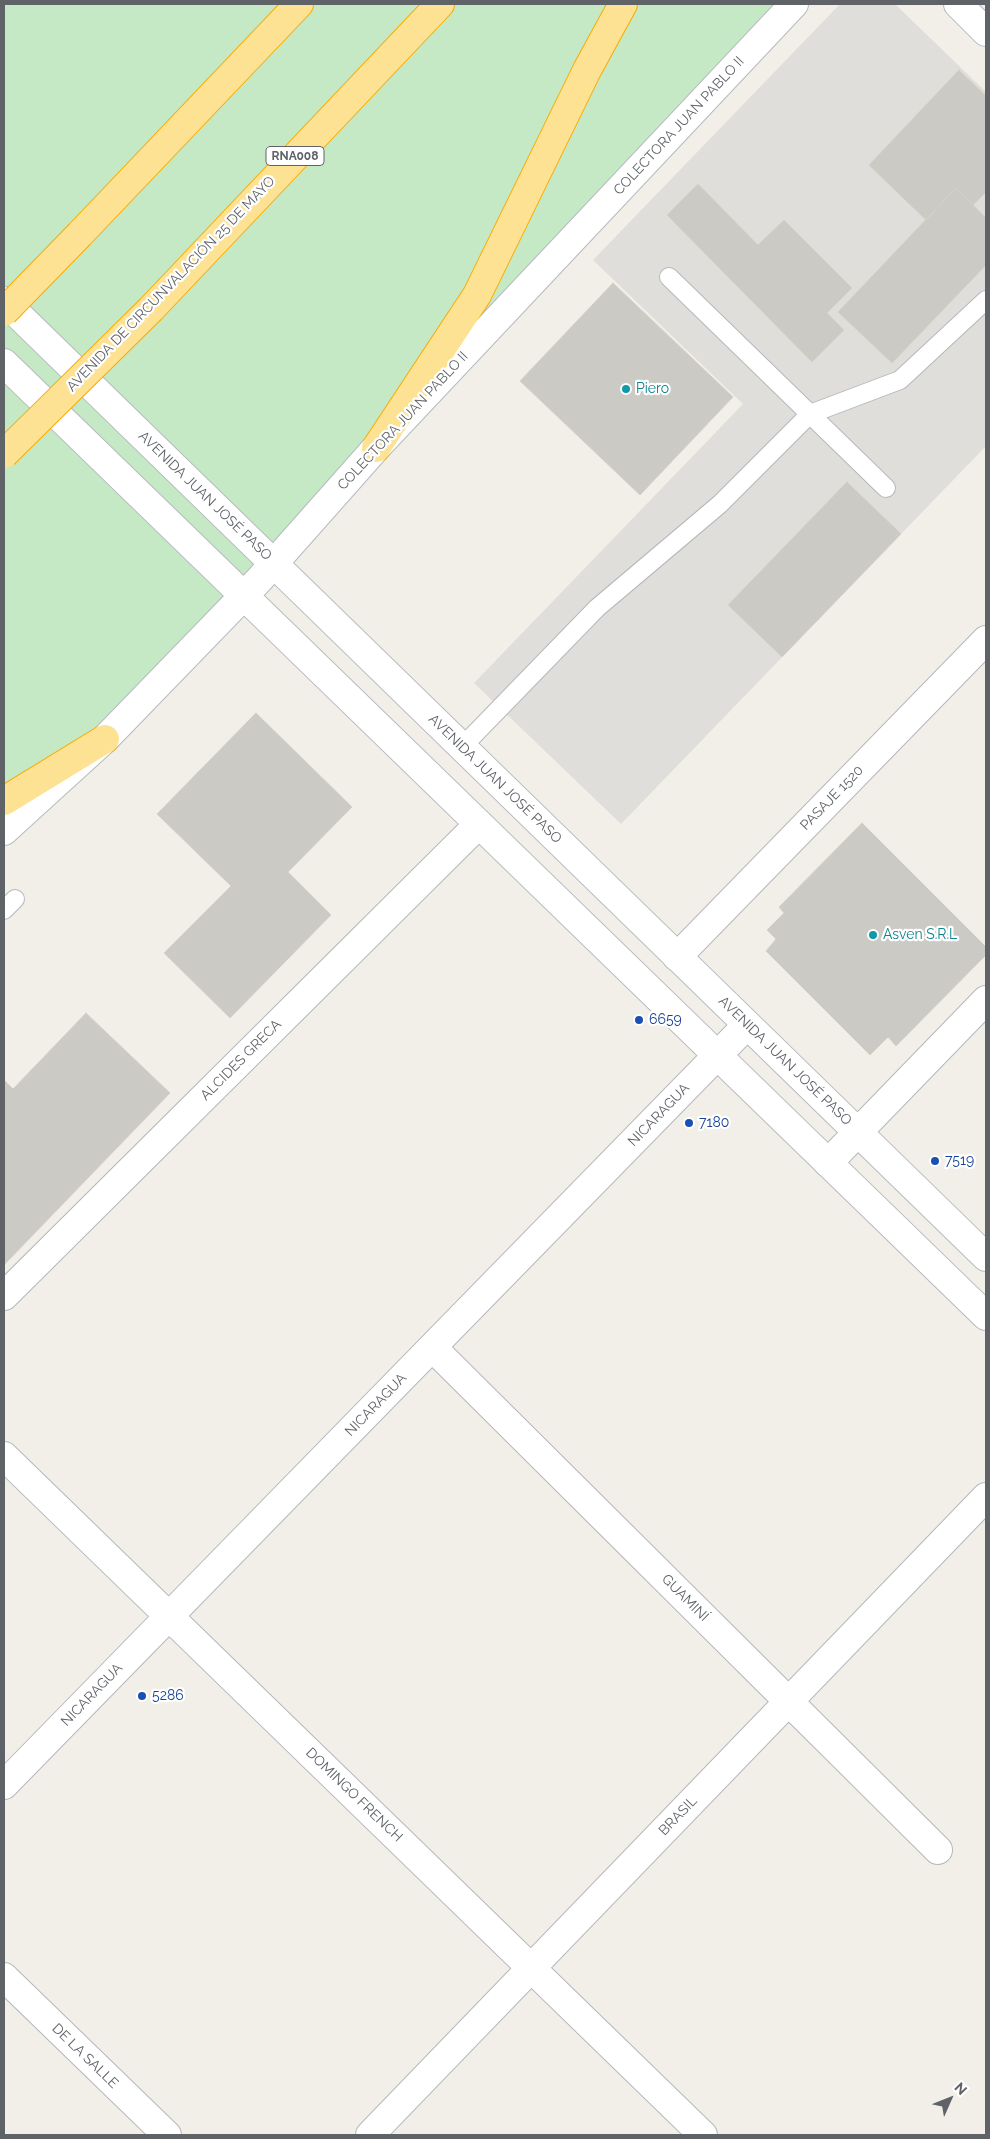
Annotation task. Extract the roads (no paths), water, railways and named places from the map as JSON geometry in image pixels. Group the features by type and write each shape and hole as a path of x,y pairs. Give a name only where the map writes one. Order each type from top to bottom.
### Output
{"highway":[{"path":"4,312 299,4"},
{"name":"AVENIDA DE CIRCUNVALACIÓN 25 DE MAYO","path":"4,454 151,309 440,4"},
{"path":"376,448 477,295 587,70 624,4"},
{"path":"4,801 106,739"}],"street":[{"name":"COLECTORA JUAN PABLO II","path":"4,831 106,739 243,597 376,448 794,4"},
{"path":"958,4 986,32"},
{"name":"AVENIDA JUAN JOSÉ PASO","path":"4,301 986,1257"},
{"path":"4,363 986,1316"},
{"name":"PASAJE 1520","path":"677,956 986,640"},
{"name":"ALCIDES GRECA","path":"4,1296 478,824"},
{"path":"828,1163 986,1000"},
{"name":"NICARAGUA","path":"4,1785 747,1024"},
{"name":"GUAMINÍ","path":"432,1347 938,1850"},
{"name":"DOMINGO FRENCH","path":"4,1456 703,2135"},
{"name":"BRASIL","path":"370,2135 986,1497"},
{"name":"DE LA SALLE","path":"4,1977 167,2135"}],"lane":[{"path":"669,277 886,488"},
{"path":"462,747 597,608 720,504 810,414 900,380 986,300"}],"place":[{"name":"Piero","path":"626,389"},
{"name":"Asven S.R.L","path":"873,935"},
{"name":"6659","path":"639,1020"},
{"name":"7180","path":"689,1123"},
{"name":"7519","path":"935,1161"},
{"name":"5286","path":"142,1696"}]}
